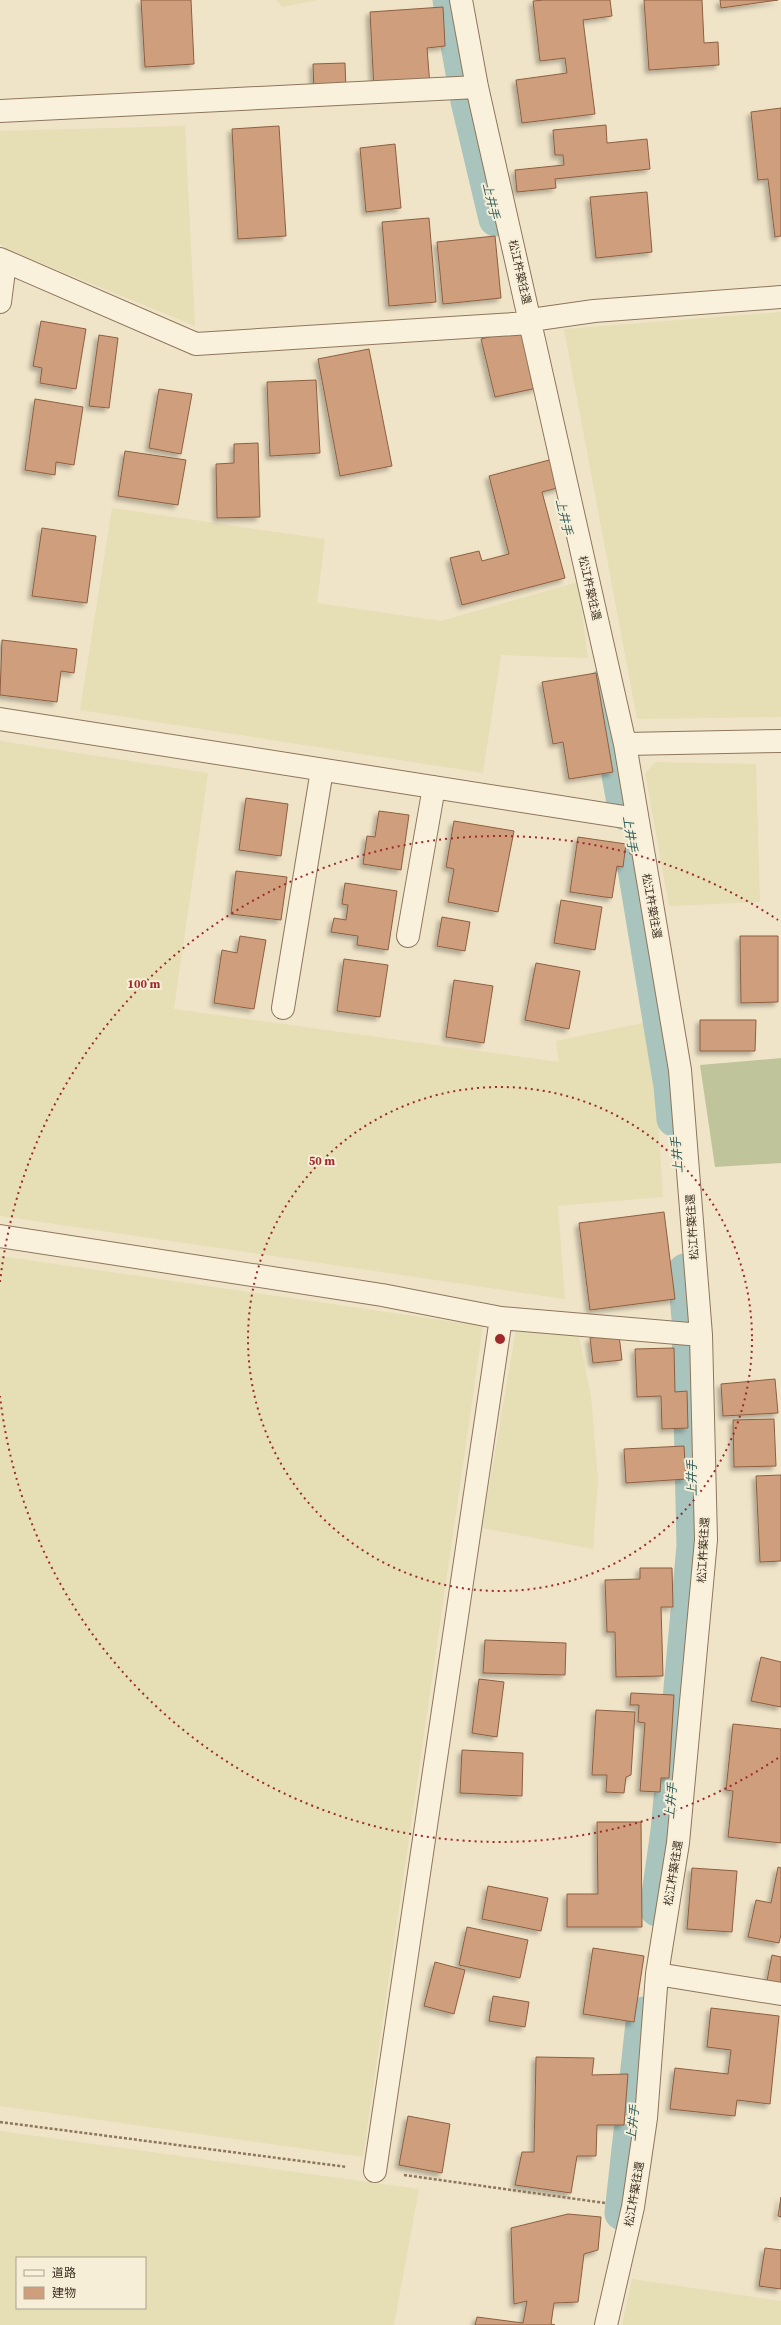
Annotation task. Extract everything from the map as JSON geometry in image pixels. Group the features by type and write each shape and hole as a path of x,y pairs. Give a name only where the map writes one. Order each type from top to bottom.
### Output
{"street":[{"name":"松江杵築往還","path":"461,0 477,87 625,744 680,1070 701,1335 706,1540 678,1843 657,1974 646,2118 633,2207 606,2325"},
{"path":"0,111 477,87"},
{"path":"0,302 3,261 196,344 531,322 594,311 781,297"},
{"path":"0,719 637,819"},
{"path":"625,744 781,741"},
{"path":"283,1008 322,770"},
{"path":"408,936 434,787"},
{"path":"0,1236 374,1293 501,1318 701,1335"},
{"path":"375,2171 501,1318"},
{"path":"657,1974 781,1994"}],"path":[{"path":"0,2122 375,2171 633,2207"}],"shaded area":[{"path":"276,0 317,0 282,7"},
{"path":"185,126 195,326 7,249 0,244 0,131"},
{"path":"781,312 781,717 637,719 564,329"},
{"path":"112,508 325,539 317,603 441,621 578,582 588,658 501,655 483,773 80,710"},
{"path":"0,741 208,773 174,1009 559,1062 556,1041 652,1021 663,1197 558,1206 565,1299 0,1216"},
{"path":"656,762 756,764 760,902 669,906 645,773"},
{"path":"0,1256 483,1326 363,2157 0,2106"},
{"path":"516,1329 579,1336 591,1396 598,1479 593,1549 482,1528"},
{"path":"0,2131 419,2189 394,2325 0,2325"},
{"path":"632,2279 781,2301 781,2325 622,2325"}],"green space":[{"path":"781,1058 781,1163 715,1167 700,1065"}],"building":[{"path":"141,0 191,0 194,64 145,67"},
{"path":"610,0 612,16 583,20 595,114 522,123 516,80 567,73 565,58 540,61 533,1"},
{"path":"644,0 702,0 704,43 718,42 719,65 649,70"},
{"path":"720,0 778,0 721,8"},
{"path":"443,7 445,46 427,48 430,86 374,90 370,12"},
{"path":"345,63 346,90 314,91 313,64"},
{"path":"781,108 781,236 775,237 768,179 758,180 751,112"},
{"path":"606,125 607,143 647,139 650,169 555,179 556,188 517,192 515,170 564,165 563,155 555,155 553,130"},
{"path":"279,126 286,236 238,239 232,129"},
{"path":"395,144 401,208 366,212 360,148"},
{"path":"647,192 652,252 596,258 590,197"},
{"path":"429,218 436,302 389,306 382,222"},
{"path":"495,236 501,298 443,304 437,242"},
{"path":"41,321 86,329 76,389 40,383 42,368 33,366"},
{"path":"524,329 537,388 495,397 481,339"},
{"path":"99,335 118,338 109,408 89,406"},
{"path":"369,349 392,466 340,476 318,359"},
{"path":"316,380 320,453 270,456 267,382"},
{"path":"159,389 192,394 181,454 149,448"},
{"path":"35,399 83,407 74,465 56,462 55,475 25,470"},
{"path":"258,443 260,517 217,518 216,464 234,463 234,444"},
{"path":"125,451 186,460 178,505 118,496"},
{"path":"553,459 561,487 542,492 565,578 462,605 450,558 479,551 482,561 509,554 489,476"},
{"path":"42,528 96,536 87,603 32,596"},
{"path":"2,640 77,649 74,673 61,671 57,702 0,695"},
{"path":"596,673 613,772 569,779 563,742 553,744 542,682"},
{"path":"246,798 288,804 281,856 239,850"},
{"path":"379,811 409,815 401,870 363,864 367,836 375,837"},
{"path":"454,821 514,831 498,912 448,902 454,869 446,867"},
{"path":"578,837 626,844 623,867 617,866 612,898 570,892"},
{"path":"236,871 287,877 281,920 231,914"},
{"path":"345,883 397,891 388,950 357,945 358,936 331,932 334,918 346,920 348,905 342,904"},
{"path":"561,900 602,907 595,950 554,943"},
{"path":"442,917 470,922 465,951 437,946"},
{"path":"240,936 266,940 254,1009 214,1003 222,950 237,953"},
{"path":"740,936 778,936 778,1002 741,1003"},
{"path":"344,959 388,965 380,1017 337,1011"},
{"path":"536,963 580,971 569,1029 525,1020"},
{"path":"454,980 493,986 484,1043 446,1037"},
{"path":"700,1020 756,1020 755,1051 700,1051"},
{"path":"664,1212 675,1299 590,1310 579,1223"},
{"path":"619,1335 622,1360 593,1363 590,1338"},
{"path":"674,1348 675,1392 687,1391 688,1428 662,1429 661,1396 637,1397 635,1349"},
{"path":"775,1379 778,1413 723,1416 721,1384"},
{"path":"774,1419 776,1466 734,1467 733,1420"},
{"path":"684,1446 686,1479 626,1483 624,1449"},
{"path":"781,1475 781,1561 760,1562 756,1476"},
{"path":"640,1568 672,1568 673,1607 661,1607 663,1676 616,1677 615,1632 607,1632 605,1580 640,1579"},
{"path":"485,1640 566,1643 565,1675 483,1673"},
{"path":"761,1657 781,1662 781,1707 751,1701"},
{"path":"479,1679 504,1682 497,1737 472,1733"},
{"path":"631,1693 674,1695 669,1778 661,1778 660,1792 640,1791 645,1723 638,1722 639,1705 630,1705"},
{"path":"596,1710 635,1712 631,1775 626,1777 624,1793 606,1792 607,1775 592,1775"},
{"path":"733,1724 781,1729 781,1843 728,1837 733,1791 726,1790"},
{"path":"462,1750 523,1753 522,1796 460,1793"},
{"path":"597,1822 641,1822 642,1927 567,1927 567,1894 598,1894"},
{"path":"778,1867 781,1868 781,1934 779,1943 748,1937 756,1900 771,1903"},
{"path":"692,1868 737,1871 732,1932 687,1929"},
{"path":"488,1886 548,1898 541,1931 482,1919"},
{"path":"467,1927 528,1940 520,1978 459,1965"},
{"path":"593,1948 644,1956 634,2022 583,2014"},
{"path":"772,1955 781,1957 781,1988 766,1986"},
{"path":"435,1962 465,1970 454,2014 424,2006"},
{"path":"493,1996 529,2002 525,2027 489,2021"},
{"path":"711,2008 779,2016 770,2104 737,2100 735,2116 670,2109 675,2068 728,2074 731,2050 707,2047"},
{"path":"536,2057 594,2058 592,2075 628,2074 624,2125 597,2125 596,2156 577,2156 571,2193 515,2185 522,2152 534,2152"},
{"path":"408,2116 450,2124 442,2173 399,2165"},
{"path":"781,2197 781,2217 778,2216"},
{"path":"568,2214 601,2217 598,2250 584,2254 578,2302 554,2303 551,2324 555,2325 475,2325 477,2317 523,2323 527,2301 514,2304 511,2228"},
{"path":"765,2248 781,2250 781,2289 759,2286"}],"waterway":[{"name":"上井手","path":"450,0 468,101 496,219"},
{"name":"上井手","path":"603,687 626,813"},
{"name":"上井手","path":"634,863 671,1086 674,1119"},
{"name":"上井手","path":"657,1909 668,1831 694,1546 689,1319 685,1271"},
{"name":"上井手","path":"622,2213 644,2014"}]}
